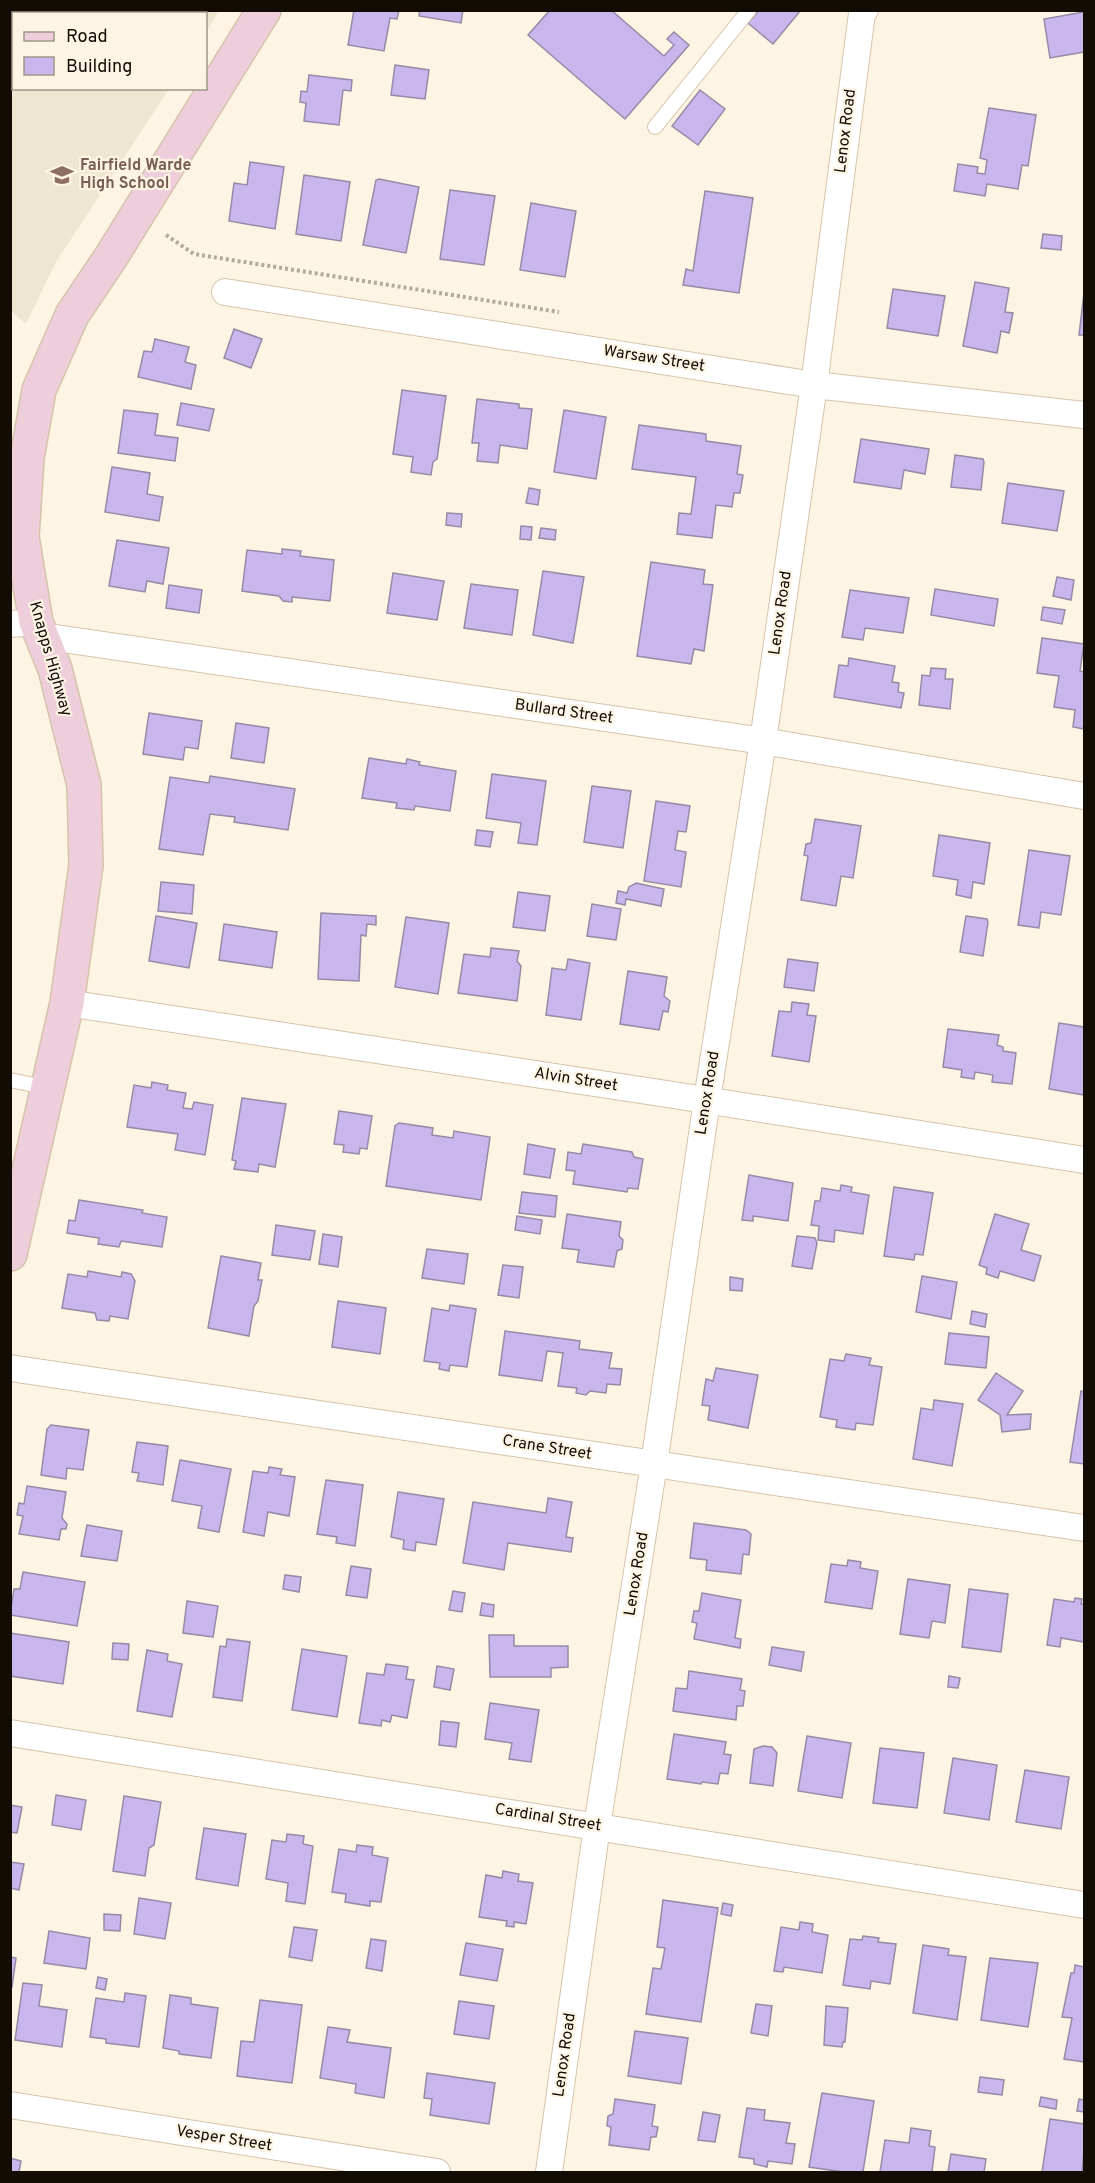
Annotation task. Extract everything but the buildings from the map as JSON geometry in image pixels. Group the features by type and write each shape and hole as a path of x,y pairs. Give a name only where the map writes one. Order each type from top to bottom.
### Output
{"street":[{"name":"Knapps Highway","path":"10,1254 67,1003 86,866 84,785 55,669 30,627 22,537 27,458 39,390 72,315 111,257 264,10"},
{"name":"Lenox Road","path":"549,2172 597,1826 763,741 814,385 863,12"},
{"name":"Warsaw Street","path":"225,292 814,385 1084,415"},
{"name":"Bullard Street","path":"30,627 763,741 1084,796"},
{"name":"Alvin Street","path":"67,1003 1084,1160"},
{"name":"Crane Street","path":"10,1368 1084,1528"},
{"name":"Cardinal Street","path":"10,1733 1084,1905"},
{"name":"Vesper Street","path":"10,2105 437,2172"}],"lane":[{"path":"655,127 749,10"},
{"path":"10,1080 48,1088"}],"path":[{"path":"166,235 194,254 559,312"}],"shaded area":[{"name":"Fairfield Warde High School","path":"11,10 219,11 207,30 207,12 12,12 12,90 168,90 56,262 26,324 11,311"}],"place":[{"name":"Fairfield Warde High School","path":"62,175"}]}
